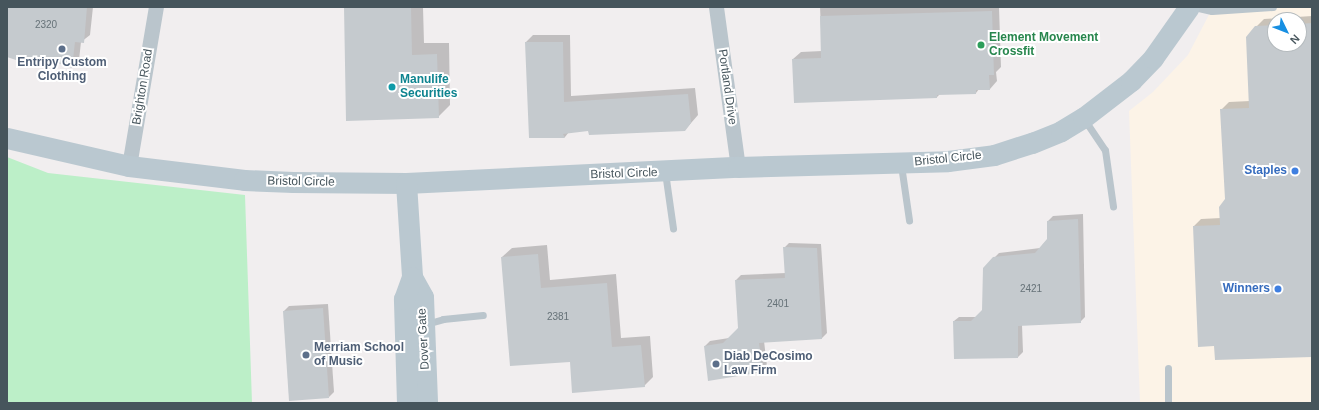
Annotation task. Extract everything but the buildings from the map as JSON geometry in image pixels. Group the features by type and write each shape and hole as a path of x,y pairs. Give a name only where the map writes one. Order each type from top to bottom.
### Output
{"street":[{"name":"Brighton Road","path":"129,166 156,7"},
{"name":"Portland Drive","path":"716,7 738,167"},
{"name":"Bristol Circle","path":"7,138 129,166 244,180 406,183 665,172 738,167 901,164 994,155 1061,131 1083,118 1131,81 1153,58 1189,7"},
{"name":"Dover Gate","path":"406,183 412,277 422,297 427,403"},
{"name":"Dover Gate","path":"407,403 404,299 412,277"}],"lane":[{"path":"1194,7 1212,11 1273,7"},
{"path":"1083,118 1105,150 1113,206"},
{"path":"901,164 908,220"},
{"path":"665,172 673,228"},
{"path":"424,325 443,319 483,315"},
{"path":"1168,368 1168,403"}],"shaded area":[{"path":"1213,7 1312,7 1312,403 1140,403 1129,111 1153,92 1188,55"}],"green space":[{"path":"7,157 48,173 245,195 252,403 7,403"}],"place":[{"name":"Element Movement Crossfit","path":"981,45"},
{"name":"Entripy Custom Clothing","path":"62,49"},
{"name":"Manulife Securities","path":"392,87"},
{"name":"Staples","path":"1295,171"},
{"name":"Winners","path":"1278,289"},
{"name":"Merriam School of Music","path":"306,355"},
{"name":"Diab DeCosimo Law Firm","path":"716,364"}]}
